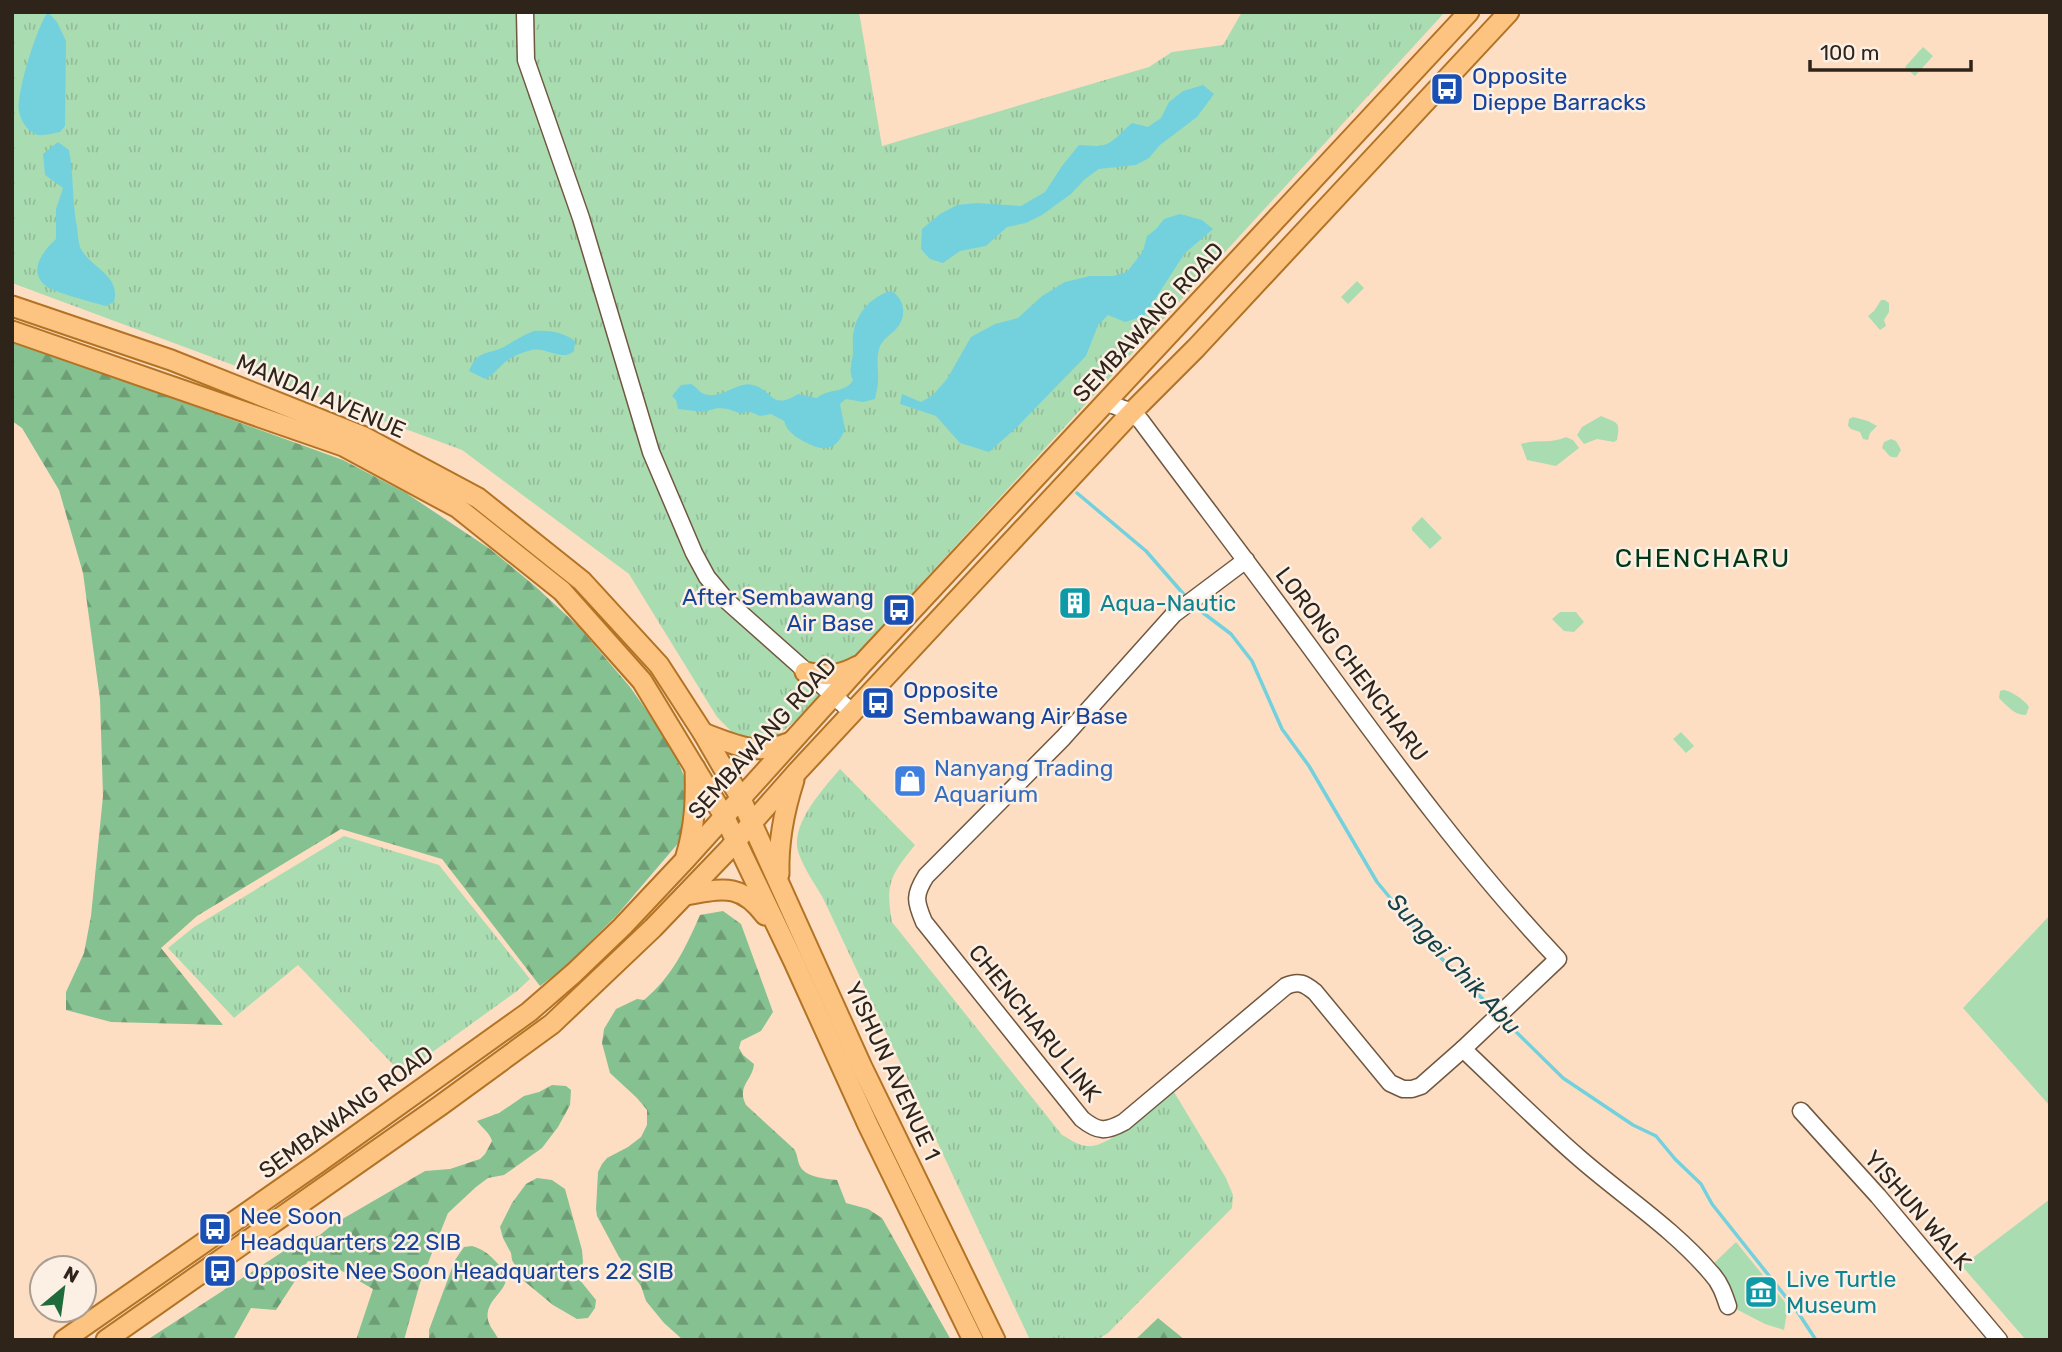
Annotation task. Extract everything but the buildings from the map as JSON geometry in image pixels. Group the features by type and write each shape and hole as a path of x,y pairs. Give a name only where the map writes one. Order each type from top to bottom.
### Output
{"main road":[{"name":"SEMBAWANG ROAD","path":"64,1340 529,1012 622,927 862,664 1469,12"},
{"name":"SEMBAWANG ROAD","path":"106,1340 552,1024 736,841 1132,412 1206,338 1509,12"},
{"name":"MANDAI AVENUE","path":"12,306 171,360 362,436 478,498 582,581 659,666 703,733 752,822"},
{"name":"MANDAI AVENUE","path":"12,331 342,446 458,508 562,591 642,681 695,765 736,841"},
{"path":"806,672 830,676 844,673 862,664"},
{"path":"703,733 758,750 773,749 792,741"},
{"path":"685,860 693,831 695,765"},
{"path":"780,885 778,848 783,816 796,773"},
{"name":"YISHUN AVENUE 1","path":"752,822 862,1067 995,1340"},
{"name":"YISHUN AVENUE 1","path":"736,841 885,1162 973,1340"},
{"path":"685,894 727,889 740,893 755,901 779,932"}],"street":[{"path":"525,12 526,60 582,218 651,452 694,553 727,601 853,713"},
{"path":"1107,403 1132,412"},
{"name":"LORONG CHENCHARU","path":"1132,412 1246,560 1391,757 1508,904 1558,959"},
{"name":"CHENCHARU LINK","path":"1246,560 1179,609 1063,738 926,876 916,895 916,905 924,922 1082,1119 1091,1127 1101,1130 1111,1129 1124,1122 1286,986 1293,983 1301,982 1315,992 1391,1083 1396,1087 1412,1089 1421,1086 1558,959"},
{"path":"1463,1049 1550,1133 1609,1185 1671,1234 1712,1273 1724,1291 1728,1306"},
{"name":"YISHUN WALK","path":"1801,1111 1878,1196 1998,1340"}],"green space":[{"path":"12,12 859,12 882,146 1149,67 1172,52 1223,45 1242,12 1445,12 796,720 776,737 756,741 734,734 717,717 629,574 462,450 12,283"},
{"path":"1923,47 1933,56 1915,76 1905,67"},
{"path":"1357,281 1364,288 1348,304 1341,297"},
{"path":"1881,300 1889,303 1889,312 1884,320 1886,326 1880,330 1868,316"},
{"path":"12,340 343,460 406,493 490,549 578,626 630,687 671,745 687,783 680,841 617,915 564,968 540,986 442,859 341,829 197,916 161,948 223,1025 111,1022 66,1010 66,992 84,953 91,916 103,796 100,699 83,573 59,490 22,428 12,421"},
{"path":"1601,416 1618,426 1617,440 1614,442 1597,439 1584,444 1577,435 1582,427"},
{"path":"1853,417 1877,426 1870,433 1868,440 1848,426 1849,419"},
{"path":"1566,437 1573,440 1579,448 1556,466 1527,460 1521,444 1555,440"},
{"path":"1891,439 1896,441 1901,450 1897,457 1890,456 1882,448 1884,442"},
{"path":"1422,517 1442,538 1430,549 1412,530"},
{"path":"1560,612 1576,612 1584,622 1574,632 1564,631 1552,619"},
{"path":"2000,691 2014,694 2029,707 2026,715 2014,712 1999,698"},
{"path":"1681,732 1694,746 1686,753 1673,739"},
{"path":"840,769 915,845 900,864 892,880 889,898 892,922 1062,1135 1087,1146 1107,1141 1174,1092 1226,1178 1233,1195 1232,1208 1108,1333 1097,1340 1030,1340 823,898 801,860 797,843 803,820 809,808"},
{"path":"344,836 439,865 530,979 402,1074 298,965 234,1018 168,948 194,927"},
{"path":"723,911 741,924 773,1012 761,1031 741,1041 739,1048 754,1064 743,1093 746,1105 794,1149 799,1164 806,1173 837,1180 846,1203 868,1209 882,1218 951,1340 683,1340 646,1301 641,1286 619,1257 597,1216 598,1172 602,1164 641,1137 647,1125 647,1110 610,1073 602,1043 604,1029 616,1009 637,999 644,1000 663,982 684,950 700,915"},
{"path":"2050,915 2050,1106 1963,1008"},
{"path":"552,1085 566,1086 571,1090 570,1105 558,1127 542,1148 504,1175 488,1178 448,1213 420,1283 404,1340 356,1340 373,1289 330,1264 308,1261 276,1310 251,1308 233,1340 147,1340 290,1247 320,1235 332,1225 425,1171 450,1169 480,1159 492,1141 477,1121 499,1113 524,1096"},
{"path":"537,1178 552,1180 565,1189 582,1250 583,1262 579,1279 596,1300 595,1308 588,1318 577,1319 553,1305 524,1281 503,1238 500,1227 512,1203 526,1184"},
{"path":"2050,1199 2050,1340 2026,1340 1962,1266"},
{"name":"Live Turtle Museum","path":"1736,1242 1788,1306 1784,1330 1765,1324 1736,1309 1732,1291 1712,1265"},
{"path":"472,1246 490,1256 505,1273 504,1286 488,1311 489,1322 499,1340 429,1340 429,1330 455,1260 464,1247"},
{"path":"1158,1318 1185,1340 1135,1340"}],"water":[{"path":"48,12 57,22 66,41 65,126 60,132 41,135 35,134 26,126 20,115 19,102 28,60"},
{"path":"1203,85 1214,94 1197,117 1160,145 1149,158 1136,165 1099,169 1042,215 1026,223 1007,227 986,246 960,251 943,263 930,259 921,249 922,229 940,214 957,205 976,203 1021,206 1045,192 1079,145 1107,144 1132,123 1148,127 1161,118 1169,102 1183,91"},
{"path":"58,142 69,150 80,247 113,285 114,302 106,306 50,288 40,280 38,274 37,268 42,255 56,239 56,209 63,188 45,175 43,154"},
{"path":"1180,214 1202,220 1213,229 1185,253 1144,316 1125,322 1108,315 1098,325 1086,356 989,452 960,443 936,416 900,404 902,394 921,402 933,395 947,379 971,337 995,324 1018,318 1042,296 1065,282 1127,272 1143,251 1147,236 1164,219"},
{"path":"891,291 902,303 903,313 900,324 879,349 875,399 863,402 846,399 840,404 845,429 833,446 817,447 803,441 791,433 784,421 771,414 760,416 748,411 742,414 718,408 703,412 678,409 672,396 681,385 691,384 702,393 711,395 747,384 760,388 777,400 789,399 798,394 817,398 846,387 853,380 851,370 856,323 873,300"},
{"path":"534,331 550,331 566,336 575,341 574,351 559,355 537,350 528,351 508,360 485,379 469,371 480,356"}],"waterway":[{"name":"Sungei Chik Abu","path":"1077,493 1146,551 1187,598"},
{"name":"Sungei Chik Abu","path":"1194,606 1231,634 1252,661 1282,729 1309,766 1377,882 1434,951 1495,1011"},
{"name":"Sungei Chik Abu","path":"1503,1019 1563,1078 1633,1125 1656,1136 1701,1184 1712,1204 1797,1311 1816,1340"}],"place":[{"name":"Opposite Dieppe Barracks","path":"1447,89"},
{"name":"Aqua-Nautic","path":"1075,603"},
{"name":"After Sembawang Air Base","path":"899,610"},
{"name":"Opposite Sembawang Air Base","path":"878,703"},
{"name":"Nanyang Trading Aquarium","path":"910,781"},
{"name":"Nee Soon Headquarters 22 SIB","path":"215,1229"},
{"name":"Opposite Nee Soon Headquarters 22 SIB","path":"220,1271"},
{"name":"Live Turtle Museum","path":"1761,1292"}],"district":[{"name":"CHENCHARU","path":"1703,558"}]}
